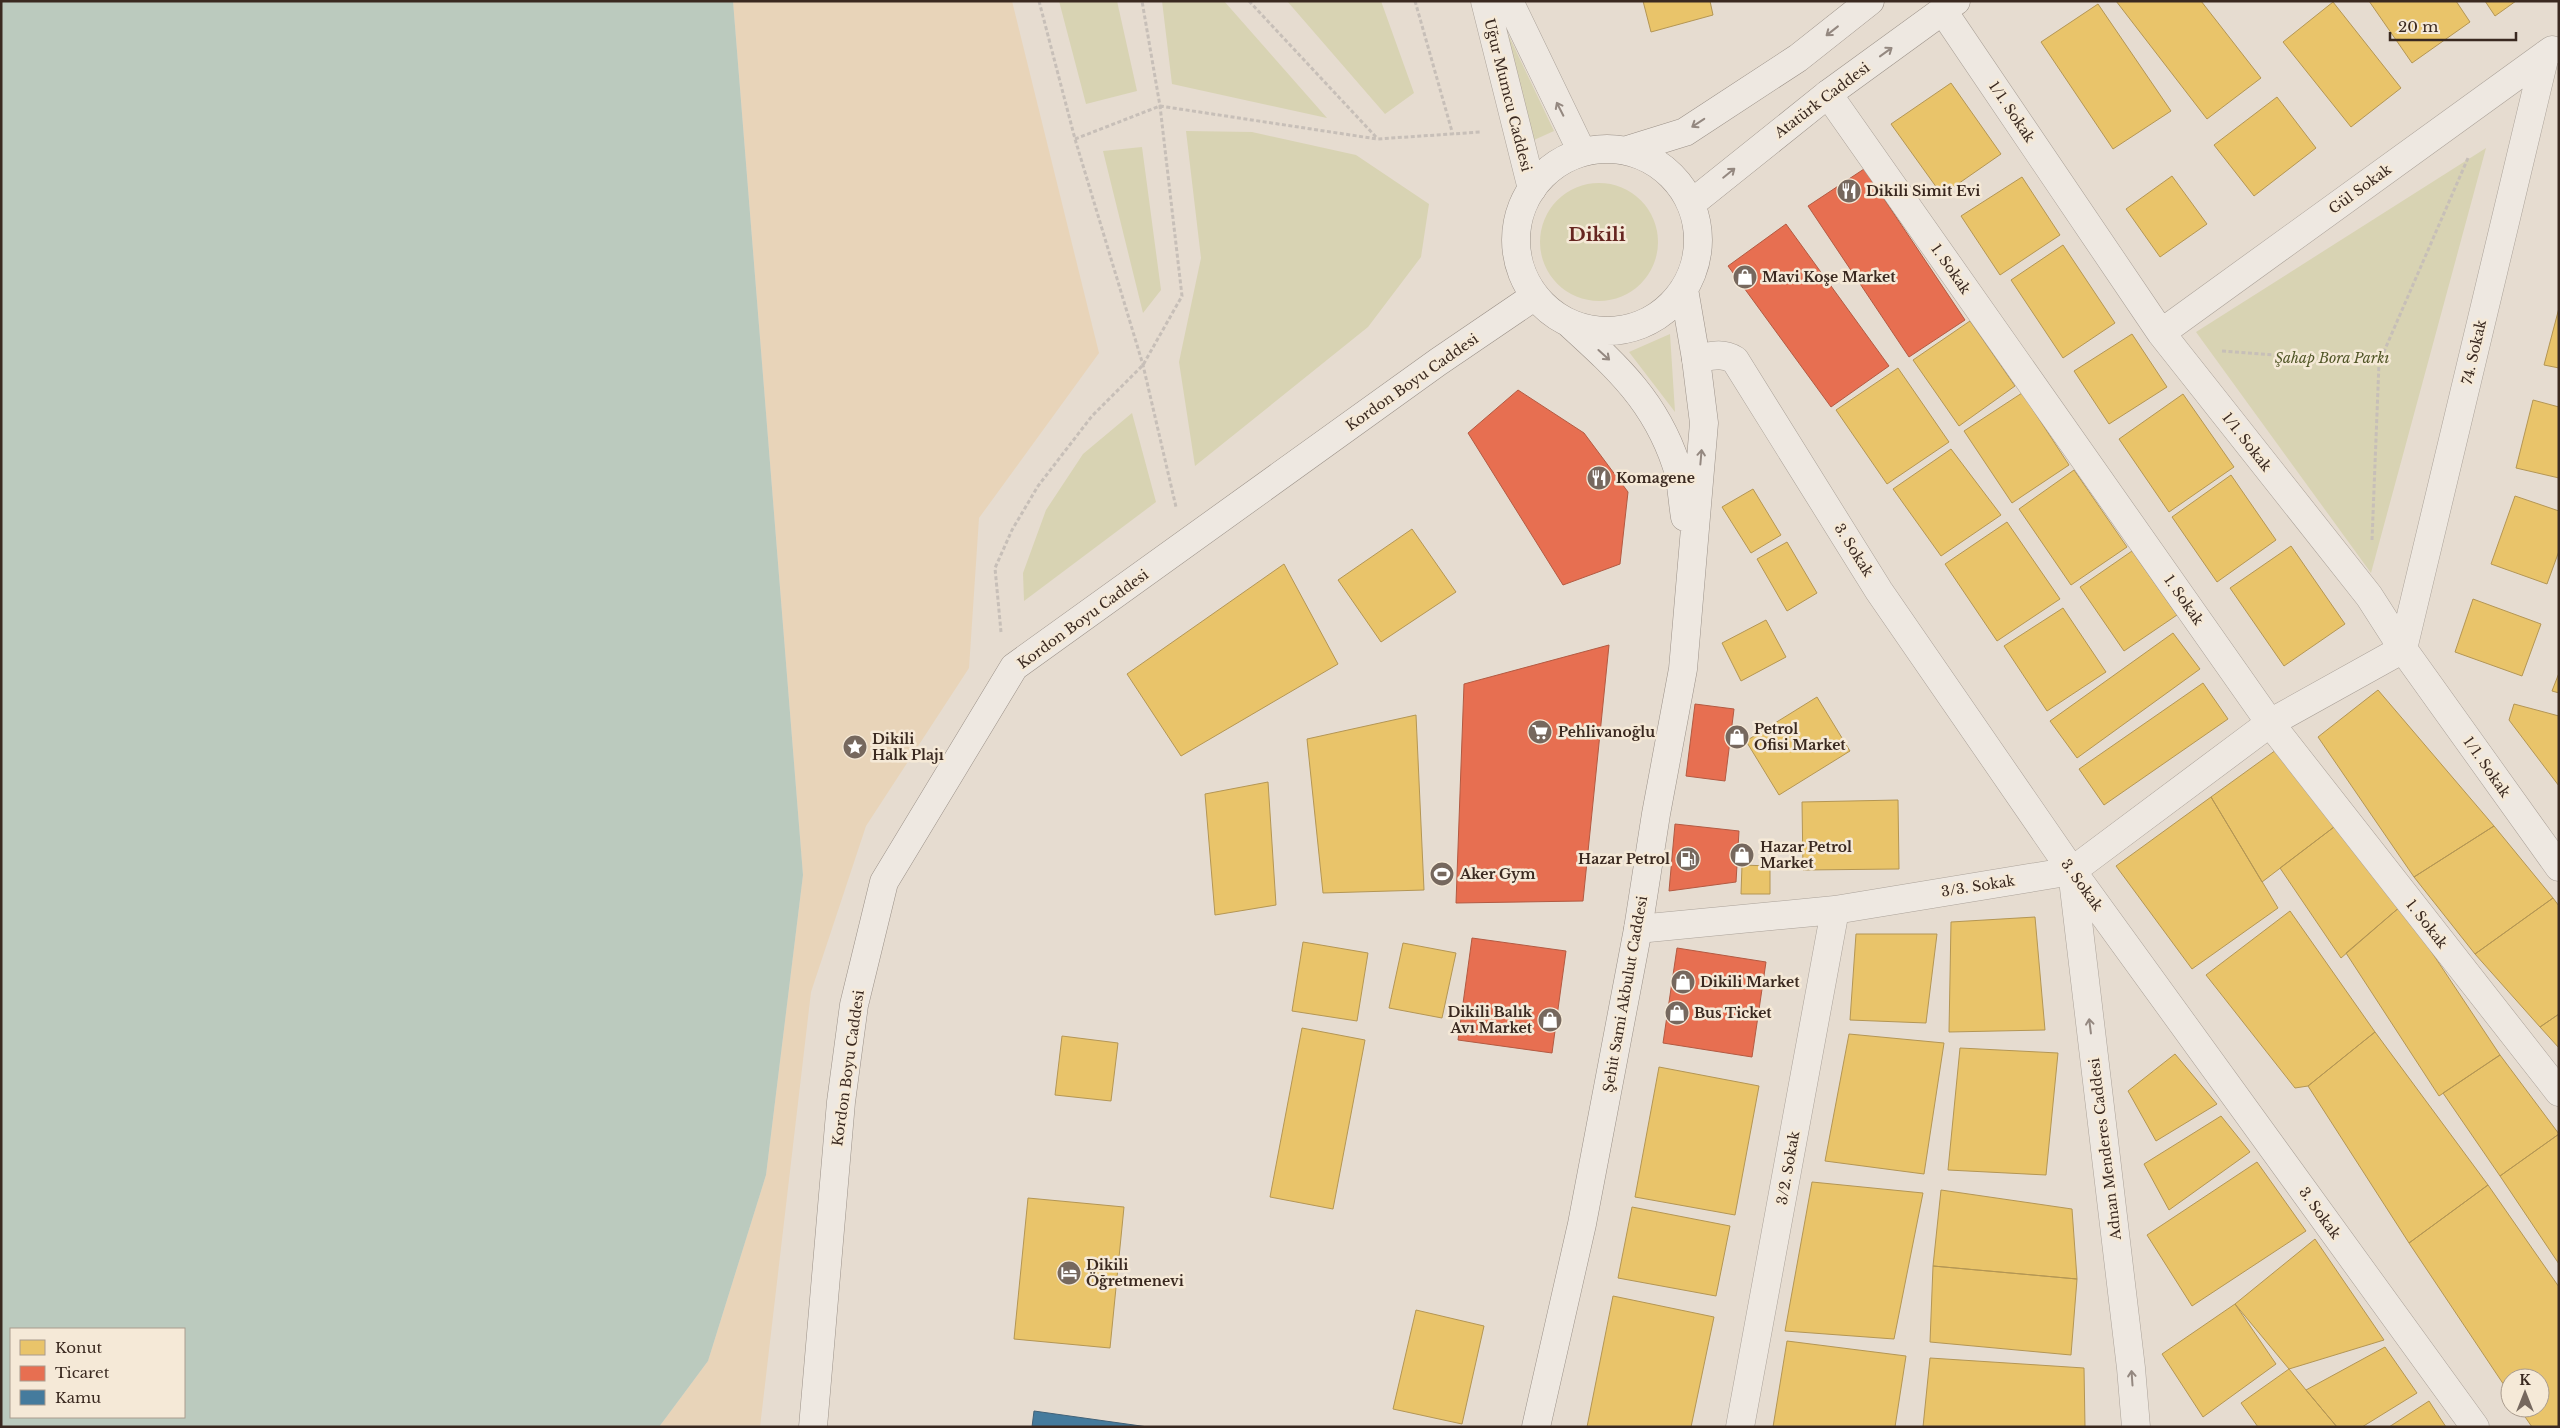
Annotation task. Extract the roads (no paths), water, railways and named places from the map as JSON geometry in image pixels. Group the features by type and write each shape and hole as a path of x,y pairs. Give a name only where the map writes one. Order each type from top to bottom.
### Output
{"street":[{"name":"Uğur Mumcu Caddesi","path":"1485,1 1532,189"},
{"name":"Uğur Mumcu Caddesi","path":"1509,1 1582,152"},
{"path":"1626,150 1685,132 1798,58 1870,1"},
{"name":"Atatürk Caddesi","path":"1692,203 1828,94 1950,6"},
{"name":"1/1. Sokak","path":"1950,6 2166,340 2369,596 2403,649 2559,867"},
{"name":"Gül Sokak","path":"2166,340 2552,50"},
{"name":"74. Sokak","path":"2403,649 2552,50"},
{"name":"1. Sokak","path":"1828,94 2270,723 2559,1092"},
{"name":"Şehit Sami Akbulut Caddesi","path":"1626,150 1605,149 1582,152 1563,160 1546,173 1532,189 1520,215 1516,243 1522,271 1535,296 1550,311 1581,326 1636,387 1659,425 1677,465 1692,558"},
{"path":"1581,326 1619,330 1644,322 1667,309 1684,289 1696,262 1699,233 1692,203 1676,179 1653,161 1626,150"},
{"name":"Şehit Sami Akbulut Caddesi","path":"1536,1427 1582,1224 1638,929 1656,814 1683,669 1689,624 1692,558 1704,423 1696,359 1684,289"},
{"name":"Kordon Boyu Caddesi","path":"813,1427 841,1102 854,1005 884,882 1014,667 1430,368 1535,296"},
{"name":"3. Sokak","path":"1696,359 1716,355 1726,356 1735,360 1879,591 2072,871 2475,1427"},
{"name":"3/3. Sokak","path":"1638,929 1835,910 2072,871 2270,723 2403,649"},
{"name":"Adnan Menderes Caddesi","path":"2072,871 2130,1358 2136,1427"},
{"name":"3/2. Sokak","path":"1740,1427 1835,910"}],"place":[{"name":"Dikili Simit Evi","path":"1849,191"},
{"name":"Mavi Koşe Market","path":"1745,277"},
{"name":"Komagene","path":"1599,478"},
{"name":"Pehlivanoğlu","path":"1540,732"},
{"name":"Petrol Ofisi Market","path":"1737,737"},
{"name":"Dikili Halk Plajı","path":"855,747"},
{"name":"Hazar Petrol Market","path":"1742,855"},
{"name":"Hazar Petrol","path":"1688,859"},
{"name":"Aker Gym","path":"1442,874"},
{"name":"Dikili Market","path":"1683,982"},
{"name":"Bus Ticket","path":"1677,1013"},
{"name":"Dikili Balık Avı Market","path":"1550,1020"},
{"name":"Dikili Öğretmenevi","path":"1069,1273"}],"district":[{"name":"Dikili","path":"1597,234"}],"park label":[{"name":"Şahap Bora Parkı","path":"2332,358"}]}
